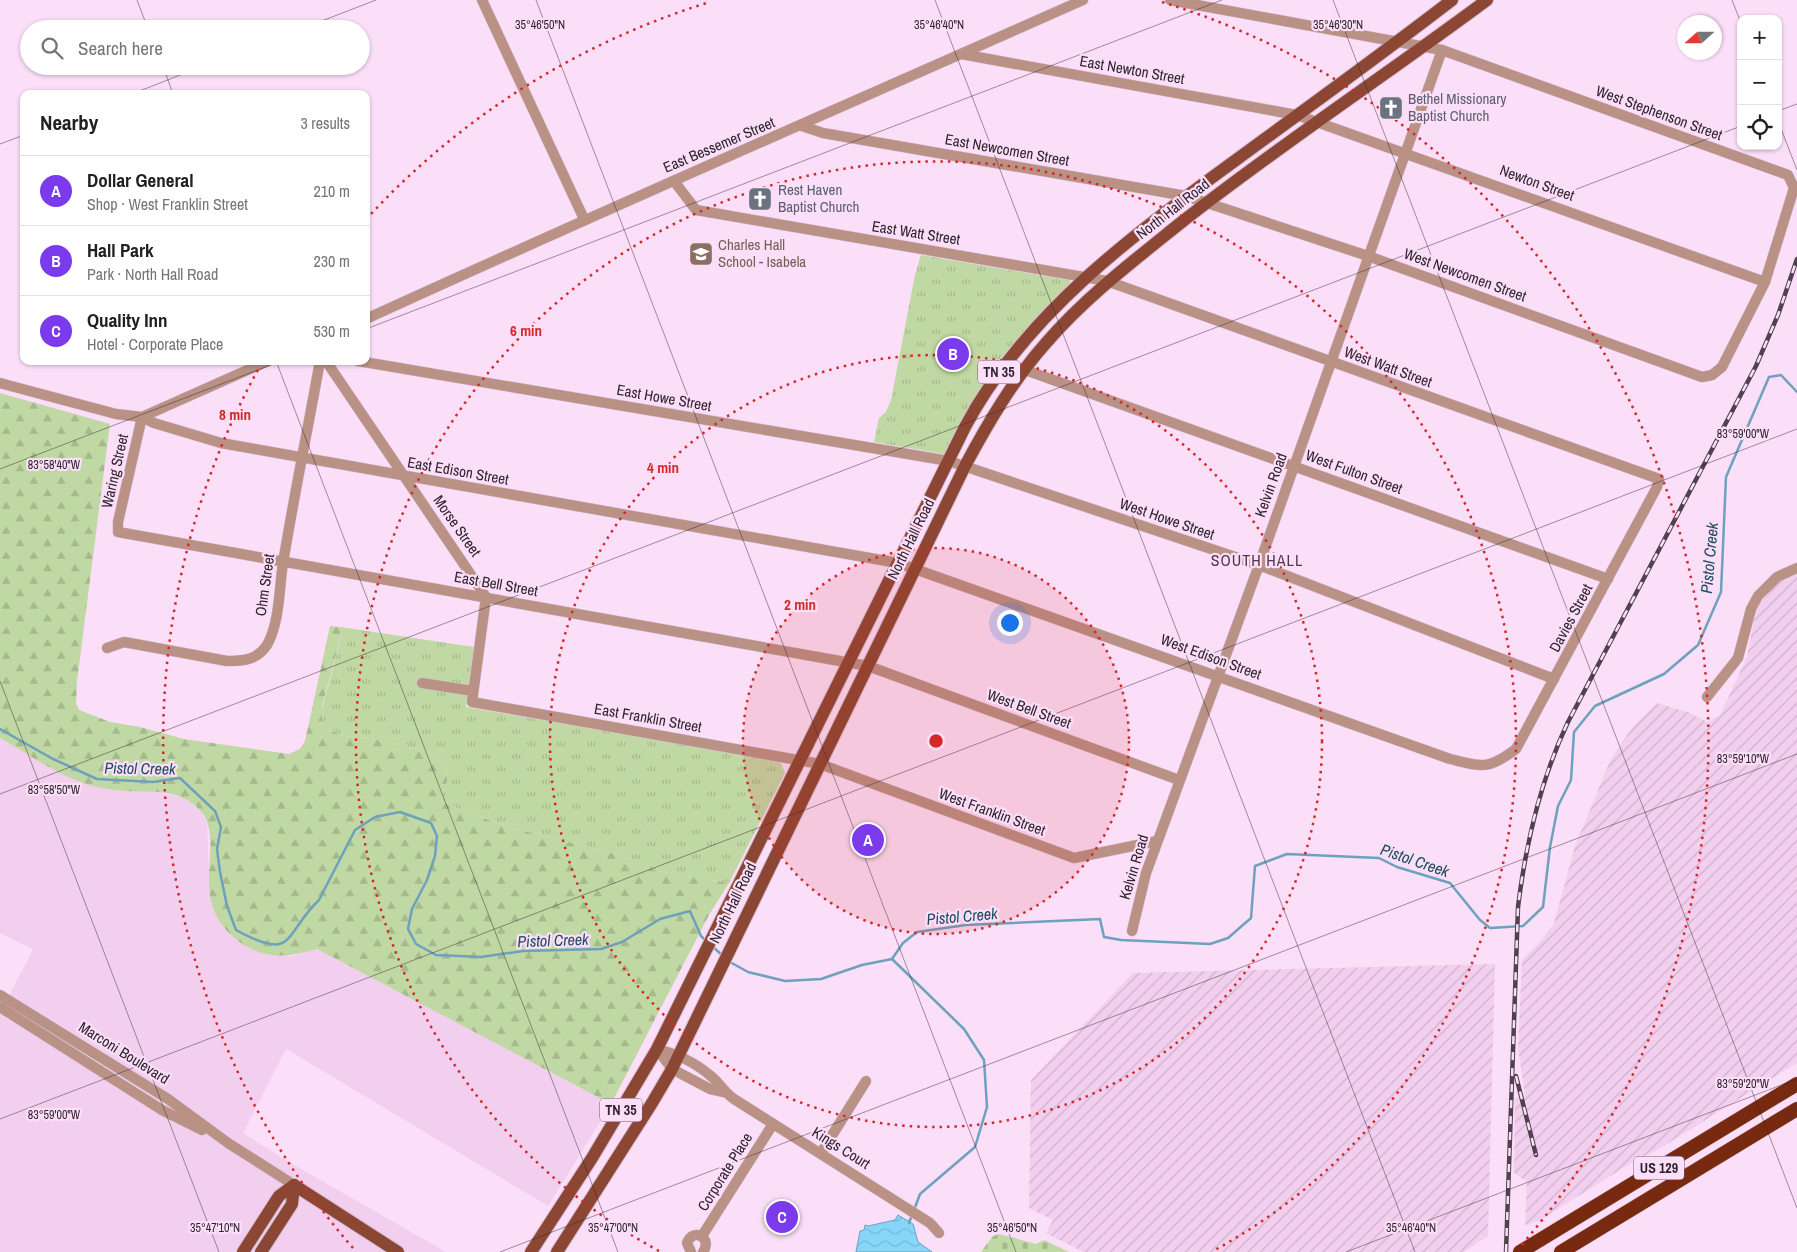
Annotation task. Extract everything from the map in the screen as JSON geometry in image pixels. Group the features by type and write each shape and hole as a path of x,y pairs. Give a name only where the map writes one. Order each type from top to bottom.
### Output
{"highway":[{"name":"US 129","path":"1520,1252 1797,1084"},
{"name":"US 129","path":"1561,1252 1797,1108"}],"main road":[{"name":"North Hall Road","path":"531,1252 592,1158 658,1049 979,400 1006,363 1054,308 1086,278 1186,196 1400,41 1452,0"},
{"name":"North Hall Road","path":"557,1252 647,1111 672,1068 965,466 998,407 1024,370 1060,327 1107,281 1207,203 1316,122 1487,0"},
{"path":"243,1252 279,1196 294,1185"},
{"path":"261,1252 292,1204 294,1185"},
{"name":"Marconi Boulevard","path":"294,1185 398,1252"}],"street":[{"path":"482,0 584,219"},
{"name":"East Bessemer Street","path":"370,317 584,219 802,126 1084,0"},
{"name":"West Stephenson Street","path":"1170,0 1442,50 1788,175 1794,188 1765,282"},
{"name":"Kelvin Road","path":"1132,931 1146,873 1157,841 1259,565 1442,50"},
{"name":"East Newton Street","path":"961,54 1297,115"},
{"name":"Newton Street","path":"1297,115 1406,152 1765,282"},
{"name":"East Newcomen Street","path":"802,126 822,133 1186,196 1207,203"},
{"name":"East Watt Street","path":"674,181 696,210 1107,281"},
{"name":"West Newcomen Street","path":"1207,203 1368,256 1702,377 1712,375 1722,367 1765,282"},
{"name":"West Watt Street","path":"1107,281 1331,363 1659,479"},
{"name":"East Howe Street","path":"370,363 949,461 965,466"},
{"name":"West Fulton Street","path":"1006,363 1608,579"},
{"path":"142,416 259,365"},
{"name":"Ohm Street","path":"107,648 124,642 227,661 250,660 259,654 271,636 319,365"},
{"name":"Morse Street","path":"329,365 486,597"},
{"name":"East Edison Street","path":"0,383 116,414 142,416 154,423 221,443 405,477 898,562 916,568"},
{"name":"Waring Street","path":"118,532 118,522 142,416"},
{"name":"West Howe Street","path":"965,466 1259,565 1554,680"},
{"name":"Davies Street","path":"1497,763 1516,749 1658,487 1659,479"},
{"name":"East Bell Street","path":"118,532 868,666"},
{"name":"West Edison Street","path":"916,568 1450,759 1477,765 1497,763"},
{"path":"1707,697 1738,658 1751,609 1758,596 1777,577 1797,568"},
{"path":"472,696 486,597"},
{"name":"West Bell Street","path":"868,666 1179,780"},
{"name":"East Franklin Street","path":"422,683 472,696 820,764"},
{"name":"West Franklin Street","path":"820,764 1074,858 1157,841"},
{"name":"Marconi Boulevard","path":"3,1003 168,1099 228,1143 294,1185"},
{"name":"Kings Court","path":"658,1049 679,1054 713,1078 724,1092 930,1222 939,1234"},
{"name":"Kings Court","path":"658,1049 672,1068 710,1089 724,1092"},
{"path":"821,1153 866,1081"},
{"name":"Corporate Place","path":"691,1252 687,1246 688,1240 693,1236 702,1236 773,1124"},
{"path":"702,1236 707,1244 703,1252"}],"shaded area":[{"path":"1797,574 1797,1063 1540,1220 1525,1225 1527,1182 1514,1173 1515,1098 1525,1095 1518,1048 1522,960 1541,941 1554,923 1575,846 1610,761 1622,742 1633,727 1657,703 1690,713 1707,722 1720,715 1747,657 1755,615 1760,604 1777,583"},
{"path":"0,738 59,772 84,783 124,791 152,790 187,799 201,811 207,824 209,870 221,925 252,950 291,956 317,949 611,1104 548,1206 286,1049 243,1133 287,1161 446,1252 0,1252 0,1014 33,949 0,933"},
{"path":"1495,964 1488,1236 1464,1252 1083,1252 1046,1233 1053,1220 1029,1208 1031,1080 1133,973"}],"green space":[{"path":"921,255 1069,280 1071,283 994,367 944,454 874,442 879,418 886,412 891,400 915,275"},
{"path":"0,393 110,424 77,681 76,703 79,710 110,722 140,727 184,739 289,754 300,749 305,741 330,626 340,627 342,632 322,707 323,727 345,736 370,738 426,751 445,763 448,778 441,802 505,826 620,855 657,871 729,883 709,915 611,1104 317,949 297,954 278,955 260,952 241,943 223,927 213,909 209,873 210,838 207,823 199,809 182,797 173,794 119,791 83,783 51,768 0,738"},
{"path":"340,627 474,647 466,707 774,760 781,763 785,773 729,883 657,871 620,855 505,826 441,802 448,778 445,763 426,751 370,738 345,736 323,727 322,710 342,633"},
{"path":"999,1234 1036,1244 1044,1240 1069,1252 981,1252 993,1236"}],"water":[{"path":"898,1215 913,1224 918,1242 932,1252 856,1252 860,1231 864,1230 865,1225 895,1220"}],"waterway":[{"name":"Pistol Creek","path":"730,962 748,972 785,981 821,979 862,965 892,959 903,943 917,932 966,925 1100,919 1104,937 1121,940 1210,944 1228,938 1251,918 1255,866 1287,854 1379,858 1397,867 1450,883 1480,920 1490,928 1523,926 1543,907 1550,847 1558,806 1571,780 1574,732 1595,706 1664,674 1698,645 1721,592 1726,477 1769,377 1781,375 1797,392"},
{"name":"Pistol Creek","path":"0,729 53,759 97,779 153,782 180,778 215,811 221,827 217,849 227,906 236,930 255,940 269,944 279,944 286,940 319,900 355,830 375,817 400,812 431,823 437,836 435,856 427,880 412,909 408,929 416,944 436,955 481,957 523,951 601,949 622,942 660,919 690,911 701,936 707,942"},
{"name":"Pistol Creek","path":"713,947 722,955"},
{"path":"892,959 964,1029 984,1060 987,1107 975,1147 920,1194 914,1210"},
{"path":"909,1223 912,1215"}],"railway":[{"path":"1506,1252 1518,907 1525,859 1535,812 1558,744 1568,722 1756,366 1778,315 1797,259"},
{"path":"1516,1076 1536,1155"}],"place":[{"name":"Bethel Missionary Baptist Church","path":"1391,108"},
{"name":"Rest Haven Baptist Church","path":"760,199"},
{"name":"Charles Hall School - Isabela","path":"701,254"},
{"name":"Hall Park","path":"953,354"},
{"name":"Dollar General","path":"868,840"},
{"name":"Quality Inn","path":"782,1217"}],"district":[{"name":"SOUTH HALL","path":"1257,560"}]}
